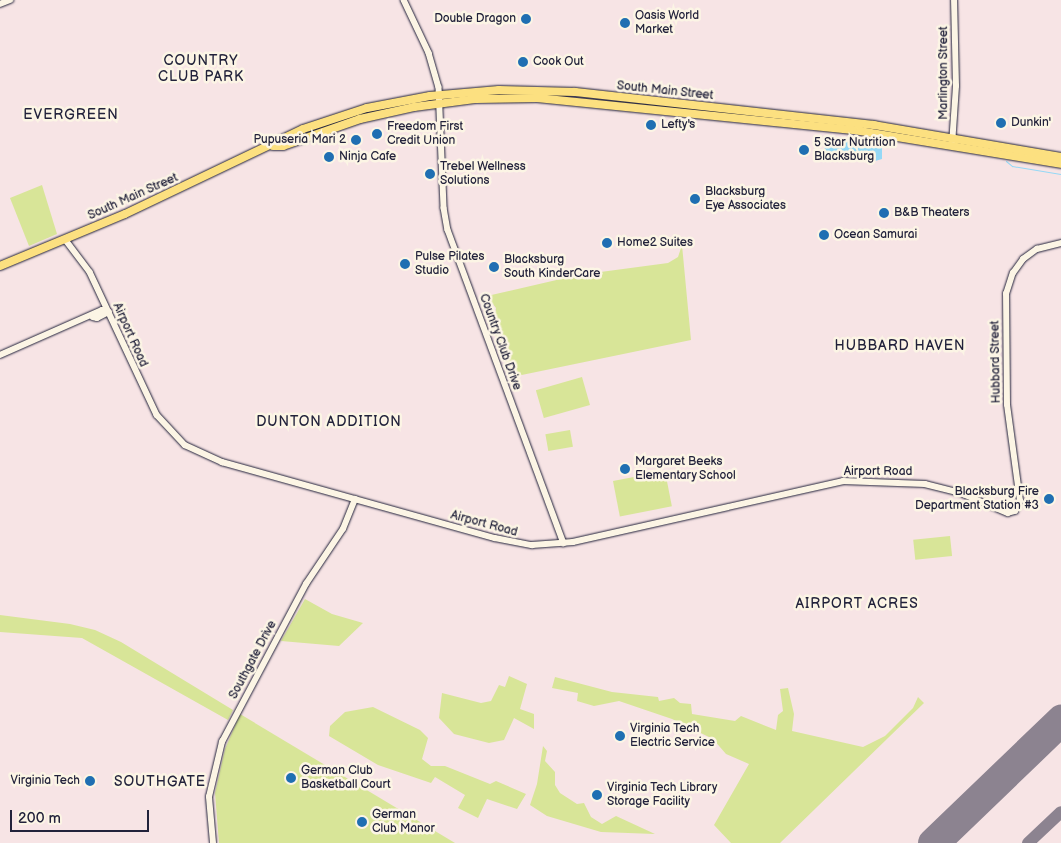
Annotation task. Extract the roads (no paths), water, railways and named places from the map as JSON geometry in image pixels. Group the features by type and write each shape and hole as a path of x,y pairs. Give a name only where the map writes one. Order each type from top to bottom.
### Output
{"main road":[{"name":"South Main Street","path":"0,266 273,146 279,138 340,116 499,90 575,92 874,125 1061,164"},
{"name":"South Main Street","path":"953,141 1061,157"}],"street":[{"path":"0,4 10,0"},
{"name":"Country Club Drive","path":"404,0 428,53 439,99 444,208 448,230 564,543"},
{"name":"Marlington Street","path":"953,141 954,0"},
{"name":"Airport Road","path":"65,239 90,272 157,416 185,445 222,462 518,543 564,543 844,482 925,484 961,493 1008,513 1017,510"},
{"name":"Hubbard Street","path":"1017,510 1019,490 1006,389 1006,294 1013,273 1023,259 1037,249 1061,243"},
{"path":"0,355 93,317 102,310 109,312"},
{"name":"Southgate Drive","path":"213,843 209,797 222,742 306,584 343,529 355,499"}],"water":[{"path":"828,137 882,146 882,159 875,161 823,154"}],"waterway":[{"path":"1006,161 1012,166 1061,174"}],"place":[{"name":"Double Dragon","path":"526,19"},
{"name":"Oasis World Market","path":"625,23"},
{"name":"Cook Out","path":"523,62"},
{"name":"Dunkin'","path":"1001,123"},
{"name":"Lefty's","path":"651,125"},
{"name":"Freedom First Credit Union","path":"377,134"},
{"name":"Pupuseria Mari 2","path":"356,140"},
{"name":"5 Star Nutrition Blacksburg","path":"804,150"},
{"name":"Ninja Cafe","path":"329,157"},
{"name":"Trebel Wellness Solutions","path":"430,174"},
{"name":"Blacksburg Eye Associates","path":"695,199"},
{"name":"B&B Theaters","path":"884,213"},
{"name":"Ocean Samurai","path":"824,235"},
{"name":"Home2 Suites","path":"607,243"},
{"name":"Pulse Pilates Studio","path":"405,264"},
{"name":"Blacksburg South KinderCare","path":"494,267"},
{"name":"Margaret Beeks Elementary School","path":"625,469"},
{"name":"Blacksburg Fire Department Station #3","path":"1049,499"},
{"name":"Virginia Tech Electric Service","path":"620,736"},
{"name":"German Club Basketball Court","path":"291,778"},
{"name":"Virginia Tech","path":"90,781"},
{"name":"Virginia Tech Library Storage Facility","path":"597,795"},
{"name":"German Club Manor","path":"362,822"}],"district":[{"name":"COUNTRY CLUB PARK","path":"201,69"},
{"name":"EVERGREEN","path":"71,115"},
{"name":"HUBBARD HAVEN","path":"900,346"},
{"name":"DUNTON ADDITION","path":"329,422"},
{"name":"AIRPORT ACRES","path":"857,604"},
{"name":"SOUTHGATE","path":"160,782"}]}
